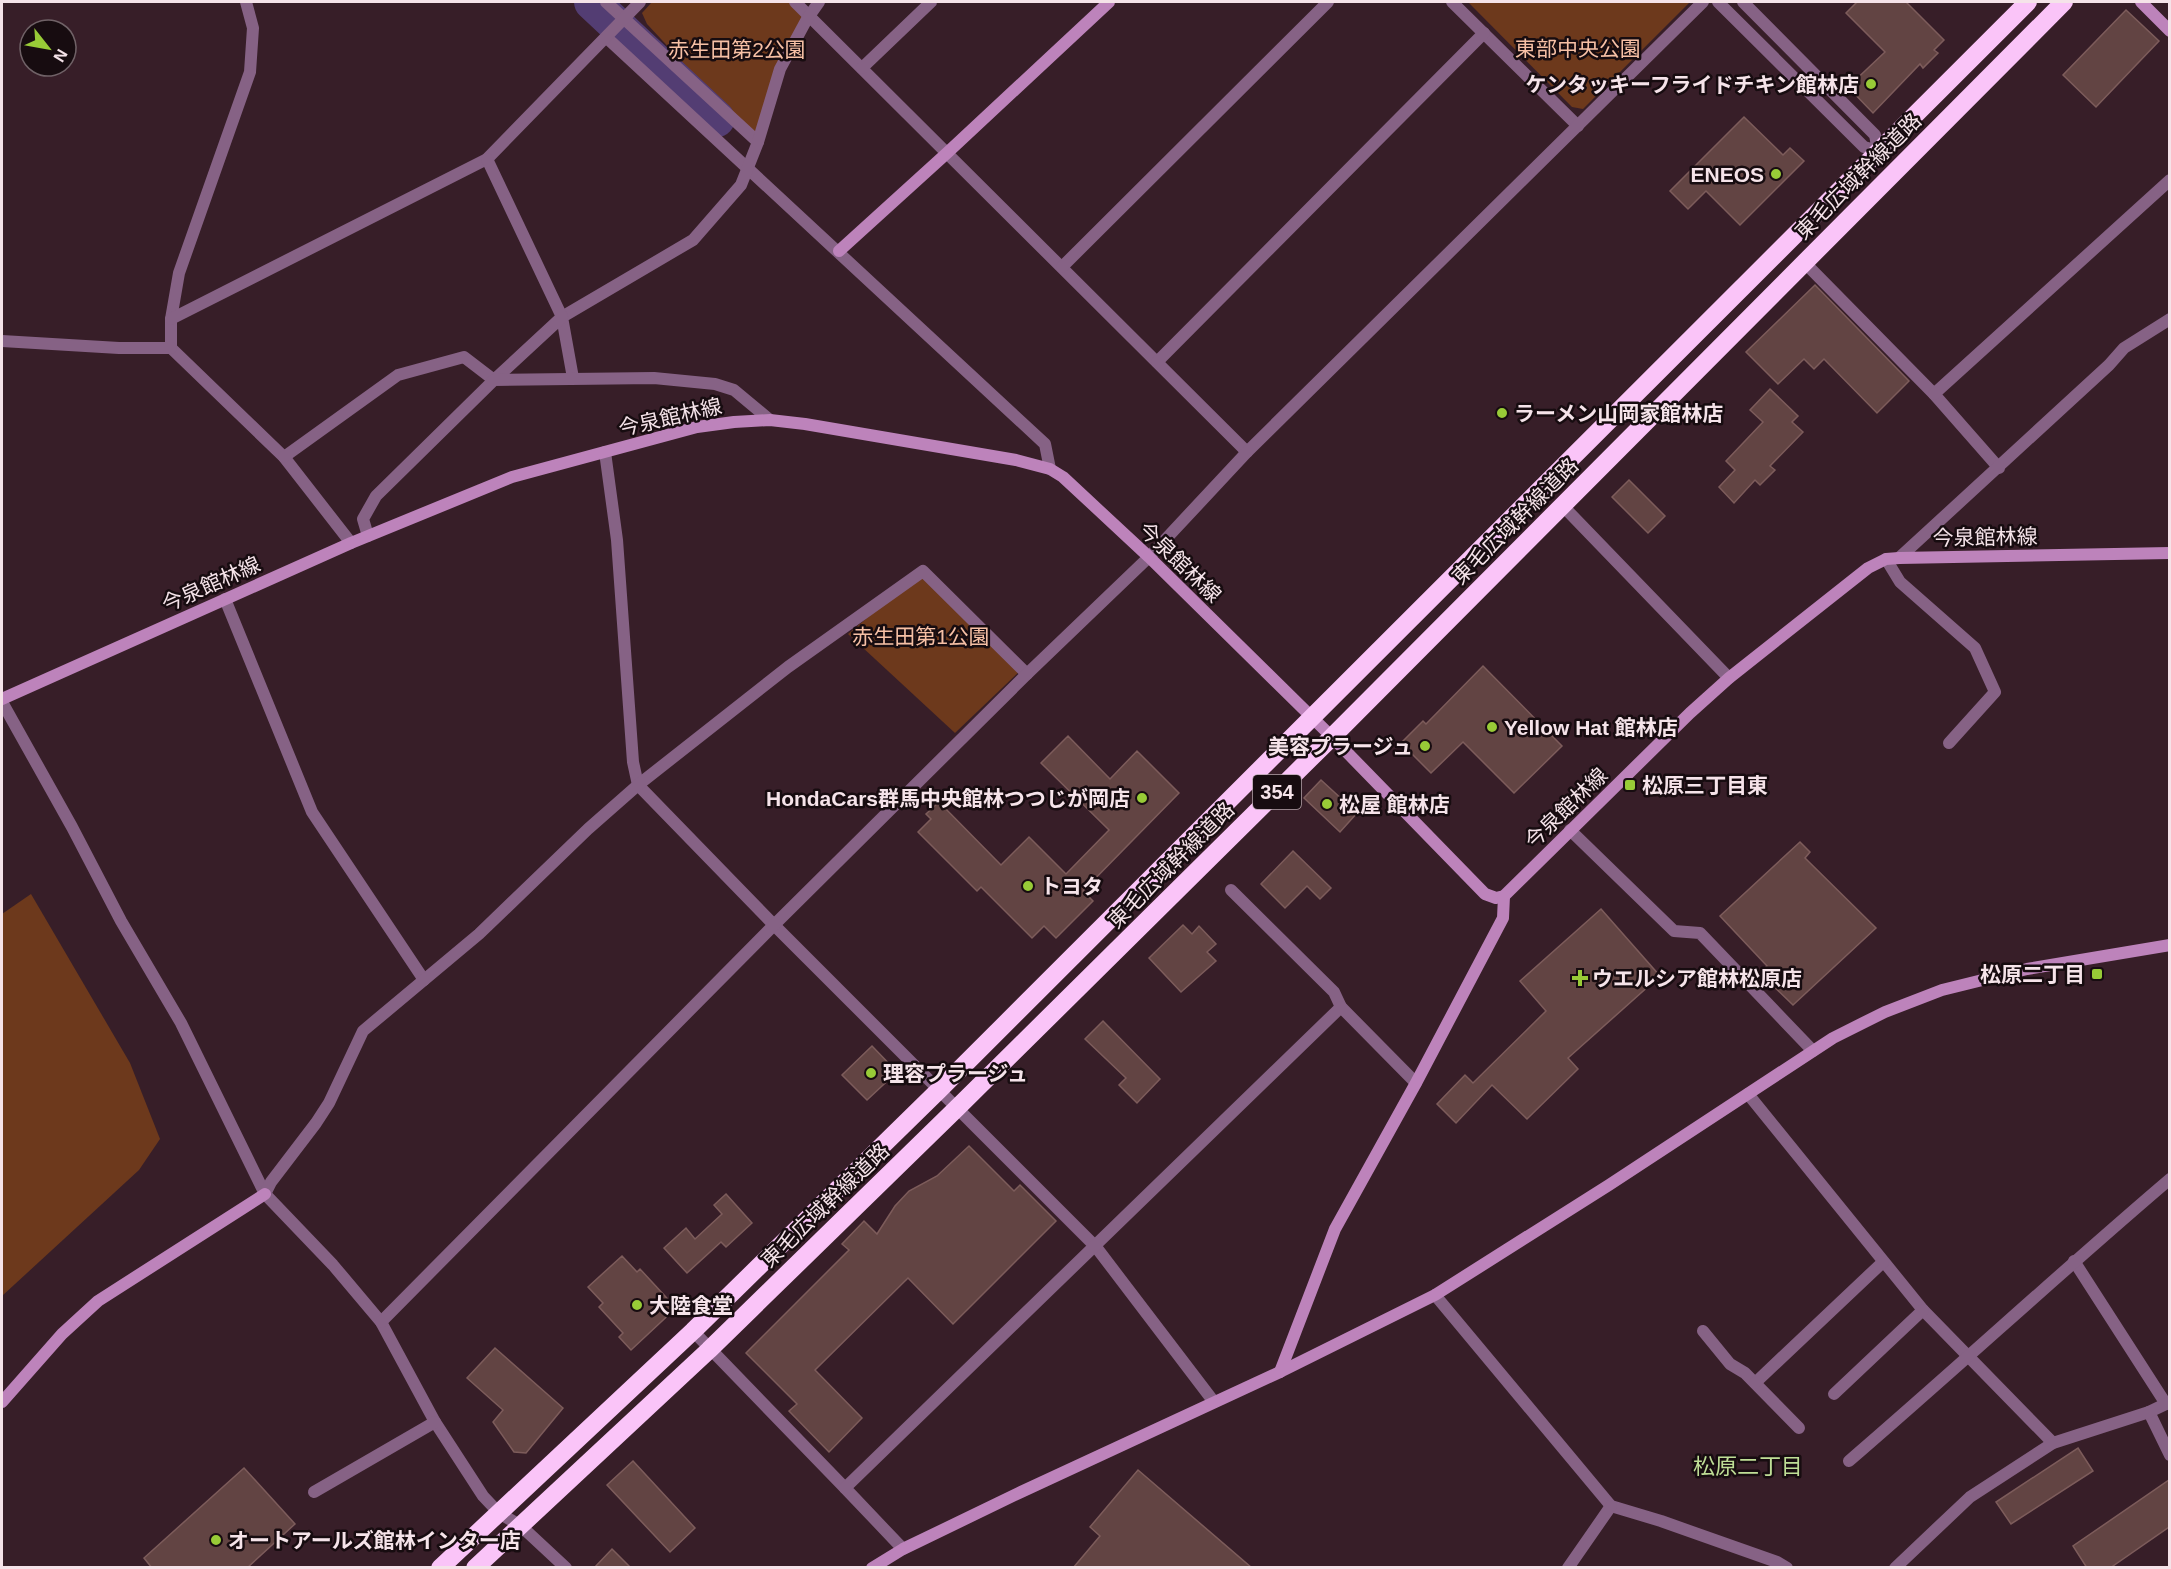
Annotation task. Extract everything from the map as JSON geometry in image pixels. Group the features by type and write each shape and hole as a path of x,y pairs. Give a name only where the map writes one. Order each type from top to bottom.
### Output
{"highway":[{"name":"東毛広域幹線道路","path":"440,1568 693,1331 939,1090 2028,2"},
{"name":"東毛広域幹線道路","path":"475,1568 710,1350 957,1108 1332,737 2064,2"}],"street":[{"path":"171,348 171,319 179,273 250,72 253,28 246,2"},
{"path":"606,2 758,142"},
{"path":"171,319 487,159 640,2"},
{"path":"795,2 1247,452"},
{"path":"368,536 363,519 376,496 494,380 562,317 693,240 741,184 758,142 780,69 809,15 819,2"},
{"path":"862,68 931,2"},
{"path":"839,251 1109,2"},
{"path":"1062,267 1328,2"},
{"path":"1452,2 1578,126"},
{"path":"381,1322 774,925 1027,674 1149,557 1247,452 1703,2"},
{"path":"1718,2 1864,147 1878,151 1875,135 1743,2"},
{"path":"2141,2 2169,31"},
{"path":"1157,362 1484,33"},
{"path":"607,38 1045,444 1050,469"},
{"path":"487,159 562,317 573,378"},
{"path":"1934,394 2169,180"},
{"path":"1804,262 1934,394 1999,468"},
{"path":"1899,558 1999,468 2109,365 2124,348 2169,319"},
{"path":"2,341 119,348 171,348 284,457 351,543"},
{"path":"284,457 398,375 464,357 494,380 654,378 715,384 734,390 770,420"},
{"name":"今泉館林線","path":"2,701 351,543 512,477 698,427 770,420 805,424 993,456 1050,469 1075,488 1149,557 1332,737 1485,894 1496,898 1504,896 1729,678 1868,568 1886,559 1899,558 2169,553"},
{"path":"605,452 617,540 633,762 638,785 774,925 1096,1246 1214,1402"},
{"path":"1562,505 1729,678"},
{"path":"1886,559 1900,582 1975,648 1995,692 1949,743"},
{"path":"2,1402 62,1335 98,1301 265,1194 271,1182 329,1103 363,1030 479,934 588,829 638,785 788,667 923,571 1027,674"},
{"path":"225,599 312,812 424,980"},
{"path":"2,701 122,921 181,1023 265,1194 333,1265 381,1322 435,1422 483,1496 499,1513 521,1526 566,1568"},
{"path":"1570,830 1674,931 1700,933 1813,1051"},
{"path":"1231,890 1334,992 1341,1007 1416,1083"},
{"path":"1280,1372 1335,1229 1416,1083 1503,918 1504,896"},
{"path":"872,1568 903,1549 1280,1372 1435,1295 1833,1038 1885,1012 1942,990 2027,969 2169,945"},
{"path":"845,1488 1341,1007"},
{"path":"1748,1094 1923,1310 2053,1443"},
{"path":"1849,1461 2169,1179"},
{"path":"1895,1568 1970,1497 2053,1443 2149,1412 2168,1403 2074,1261"},
{"path":"1755,1383 1883,1262"},
{"path":"1435,1295 1611,1506 1777,1562 1786,1568"},
{"path":"1834,1394 1923,1310"},
{"path":"693,1331 903,1549"},
{"path":"1703,1331 1730,1364 1745,1373 1799,1428"},
{"path":"2149,1412 2169,1455"},
{"path":"314,1492 435,1422"},
{"path":"1568,1568 1611,1506"}],"green space":[{"name":"赤生田第2公園","path":"652,2 789,2 807,19 755,140 647,24 642,13"},
{"name":"東部中央公園","path":"1468,2 1690,2 1583,109 1572,107"},
{"name":"赤生田第1公園","path":"923,571 1022,669 955,733 848,634"},
{"path":"31,894 130,1063 160,1139 139,1170 2,1296 2,914"}],"building":[{"path":"1857,2 1906,2 1944,40 1934,50 1938,53 1923,68 1920,64 1873,113 1848,87 1885,52 1846,13"},
{"path":"2126,10 2159,41 2096,107 2063,75"},
{"path":"1744,117 1783,155 1790,148 1804,161 1740,225 1706,191 1688,209 1670,191"},
{"path":"1815,285 1909,381 1877,413 1824,359 1814,369 1804,359 1778,384 1746,352"},
{"path":"1770,389 1798,416 1792,422 1803,432 1770,466 1775,470 1760,485 1755,480 1734,503 1719,487 1735,470 1726,461 1763,422 1750,410"},
{"path":"1629,480 1665,516 1648,533 1612,497"},
{"path":"1483,666 1562,746 1514,793 1463,742 1431,773 1401,743 1423,721 1426,724"},
{"path":"1068,736 1110,779 1137,751 1179,793 1083,891 1093,901 1056,938 1044,926 1032,938 981,887 977,891 918,832 931,819 926,814 939,802 1001,865 1029,837 1066,874 1109,830 1041,763"},
{"path":"1321,780 1357,813 1340,832 1304,798"},
{"path":"1800,842 1810,852 1805,858 1876,928 1793,1005 1760,973 1767,966 1720,916"},
{"path":"1293,851 1331,888 1320,899 1307,886 1285,908 1261,884"},
{"path":"1601,909 1660,976 1568,1058 1578,1069 1527,1119 1492,1085 1456,1123 1437,1104 1465,1075 1473,1083 1546,1011 1520,981"},
{"path":"1183,925 1192,934 1199,926 1216,944 1207,952 1216,961 1181,992 1149,958"},
{"path":"1103,1021 1160,1079 1137,1103 1119,1085 1126,1078 1085,1039"},
{"path":"872,1046 897,1072 867,1100 842,1075"},
{"path":"969,1146 1014,1191 1020,1185 1056,1221 953,1324 908,1278 815,1370 862,1418 829,1452 789,1411 797,1404 746,1353 849,1250 842,1244 864,1221 877,1234 895,1206 909,1191 937,1176"},
{"path":"726,1194 752,1223 726,1247 721,1242 687,1273 664,1248 686,1228 695,1239 722,1214 714,1205"},
{"name":"大陸食堂","path":"622,1256 637,1272 640,1269 676,1308 631,1350 619,1337 623,1333 599,1307 603,1303 588,1287"},
{"path":"495,1348 563,1408 526,1453 514,1452 493,1422 503,1410 467,1378"},
{"path":"2078,1448 2093,1471 2011,1524 1996,1502"},
{"path":"633,1461 695,1528 670,1552 607,1485"},
{"path":"244,1468 295,1524 247,1568 152,1568 144,1558"},
{"path":"1138,1470 1252,1568 1073,1568 1100,1536 1090,1527"},
{"path":"2169,1480 2169,1527 2110,1568 2087,1568 2073,1546"},
{"path":"612,1549 631,1568 594,1568"}],"waterway":[{"path":"592,2 717,119"}],"place":[{"name":"ケンタッキーフライドチキン館林店","path":"1871,84"},
{"name":"ENEOS","path":"1776,174"},
{"name":"ラーメン山岡家館林店","path":"1502,413"},
{"name":"Yellow Hat 館林店","path":"1492,727"},
{"name":"美容プラージュ","path":"1425,746"},
{"name":"松原三丁目東","path":"1630,785"},
{"name":"HondaCars群馬中央館林つつじが岡店","path":"1142,798"},
{"name":"松屋 館林店","path":"1327,804"},
{"name":"トヨタ","path":"1028,886"},
{"name":"松原二丁目","path":"2097,974"},
{"name":"ウエルシア館林松原店","path":"1580,978"},
{"name":"理容プラージュ","path":"871,1073"},
{"name":"大陸食堂","path":"637,1305"},
{"name":"オートアールズ館林インター店","path":"216,1540"}],"district":[{"name":"松原二丁目","path":"1748,1466"}]}
